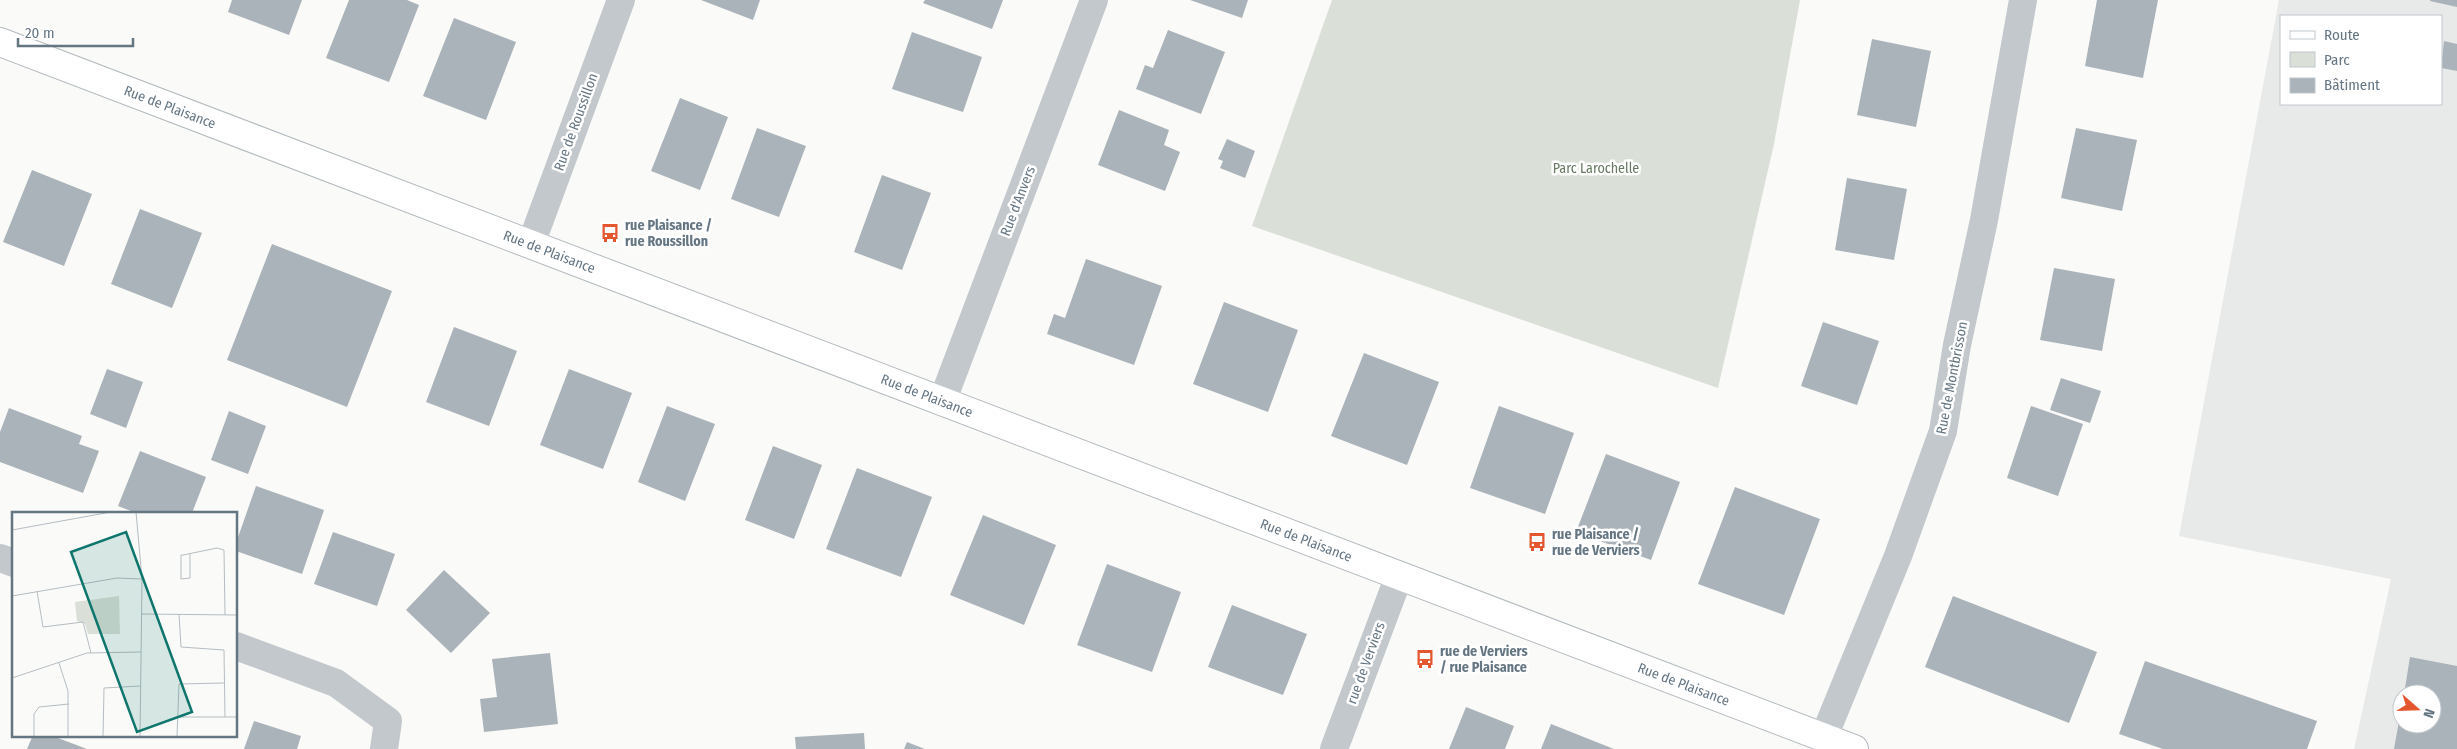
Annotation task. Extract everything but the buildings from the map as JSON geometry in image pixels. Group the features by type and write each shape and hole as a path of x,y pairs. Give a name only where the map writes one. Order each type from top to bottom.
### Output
{"street":[{"name":"Rue de Roussillon","path":"531,244 621,0"},
{"name":"Rue d'Anvers","path":"942,402 1094,0"},
{"name":"Rue de Montbrisson","path":"1823,739 1898,556 1943,431 1957,345 1984,220 2023,0"},
{"name":"Rue de Plaisance","path":"0,42 1823,739 1854,749"},
{"name":"rue de Verviers","path":"1334,749 1398,576"},
{"path":"238,647 336,683 388,721 384,749"}],"shaded area":[{"path":"2279,0 2457,0 2457,749 2354,749 2391,579 2179,536"}],"green space":[{"name":"Parc Larochelle","path":"1332,0 1800,0 1774,144 1718,388 1252,226"}],"place":[{"name":"rue Plaisance / rue Roussillon","path":"610,233"},
{"name":"rue Plaisance / rue de Verviers","path":"1537,542"},
{"name":"rue de Verviers / rue Plaisance","path":"1425,659"}]}
